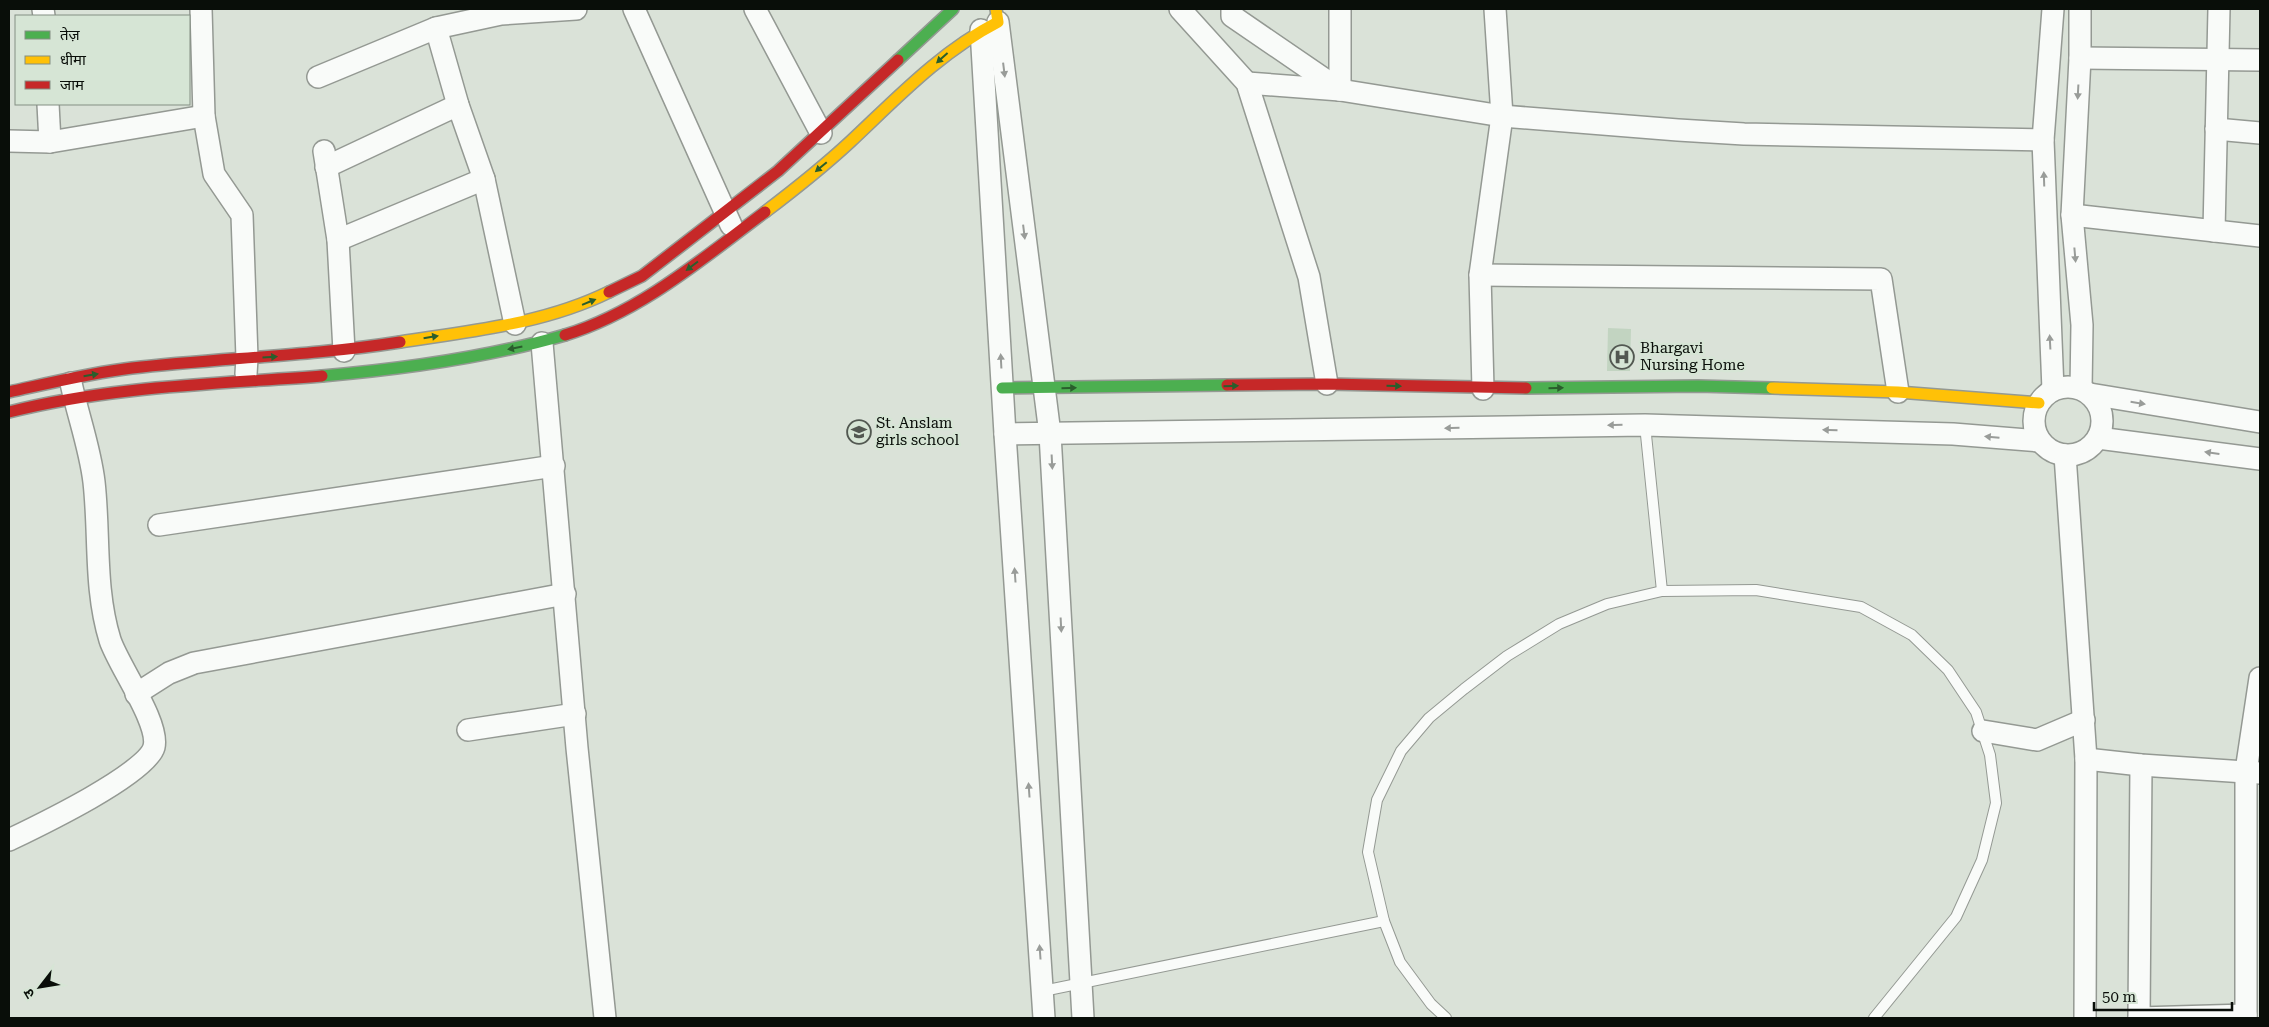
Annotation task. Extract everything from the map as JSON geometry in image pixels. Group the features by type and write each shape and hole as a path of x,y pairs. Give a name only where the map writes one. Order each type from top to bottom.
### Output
{"street":[{"path":"201,9 204,116 214,174 242,215 248,358 246,381"},
{"path":"318,77 436,28 501,14 576,9"},
{"path":"634,9 724,212 736,234"},
{"path":"755,9 821,133"},
{"path":"9,412 40,403 72,388 131,368 344,351 515,324 585,304 615,291 642,276 778,170 821,133 953,9"},
{"path":"1180,9 1247,83 1309,276 1327,384"},
{"path":"1232,9 1232,16 1340,90"},
{"path":"1340,9 1340,90"},
{"path":"1483,389 1480,275 1502,116 1495,9"},
{"path":"2053,9 2043,140 2046,397 2034,422 2040,441 2047,448 2065,455 2084,452 2098,438 2103,419 2101,410 2085,391 2082,324 2072,215 2080,58 2080,9"},
{"path":"2214,231 2219,9"},
{"path":"9,392 246,381 379,371 472,357 542,342 587,327 642,302 736,234 846,146 951,49 989,19"},
{"path":"989,19 1002,388 1044,1018"},
{"path":"989,19 1050,434 1083,1018"},
{"path":"436,28 458,105 484,179 515,324"},
{"path":"2080,58 2260,60"},
{"path":"1247,83 1340,90 1502,116 1744,134 2043,140"},
{"path":"48,105 50,142"},
{"path":"344,351 338,240 325,159 458,105"},
{"path":"9,141 50,142 204,116"},
{"path":"2216,128 2260,133"},
{"path":"338,240 484,179"},
{"path":"2072,215 2260,236"},
{"path":"1480,275 1881,279 1898,392"},
{"path":"542,342 574,714 606,1018"},
{"path":"1002,388 1044,389 1327,384 1483,389 1698,386 2046,397 2062,387 2260,422"},
{"path":"9,840 60,816 134,770 150,754 154,747 154,738 149,719 111,642 99,592 94,483 90,458 72,388"},
{"path":"1005,434 1645,424 1953,434 2040,441"},
{"path":"2098,438 2260,459"},
{"path":"2065,455 2086,759 2085,1018"},
{"path":"159,525 554,466"},
{"path":"136,694 169,673 194,663 565,594"},
{"path":"2141,765 2139,1018 2246,1017 2253,772 2260,678"},
{"path":"468,730 574,714"},
{"path":"1983,731 2037,740 2084,720"},
{"path":"2086,759 2141,765 2253,772"}],"lane":[{"path":"1645,424 1662,590"},
{"path":"1446,1018 1431,1004 1400,962 1384,921 1368,852 1377,800 1406,744 1429,718 1506,656 1559,624 1607,604 1662,590 1756,590 1861,607 1912,635 1948,670 1976,712 1990,755 1996,803 1982,860 1956,917 1874,1018"},
{"path":"1043,991 1384,921"}],"building":[{"path":"1608,328 1631,329 1630,371 1607,371"}],"traffic: fast":[{"path":"898,60 953,9"},
{"path":"322,376 445,362 565,335"},
{"path":"1002,388 1227,385"},
{"path":"1526,388 1698,386 1772,388"}],"traffic: slow":[{"path":"765,212 798,187 850,142 938,62 957,47 998,22 996,9"},
{"path":"400,342 480,330 533,319 559,312 609,292"},
{"path":"1772,388 1898,392 2039,403"}],"traffic: jam":[{"path":"609,292 642,276 778,171 898,60"},
{"path":"565,335 619,313 645,298 694,266 765,212"},
{"path":"9,392 116,370 333,351 400,342"},
{"path":"9,412 47,403 125,391 322,376"},
{"path":"1227,385 1327,384 1526,388"}],"place":[{"name":"Bhargavi Nursing Home","path":"1622,357"},
{"name":"St. Anslam girls school","path":"859,432"}]}
